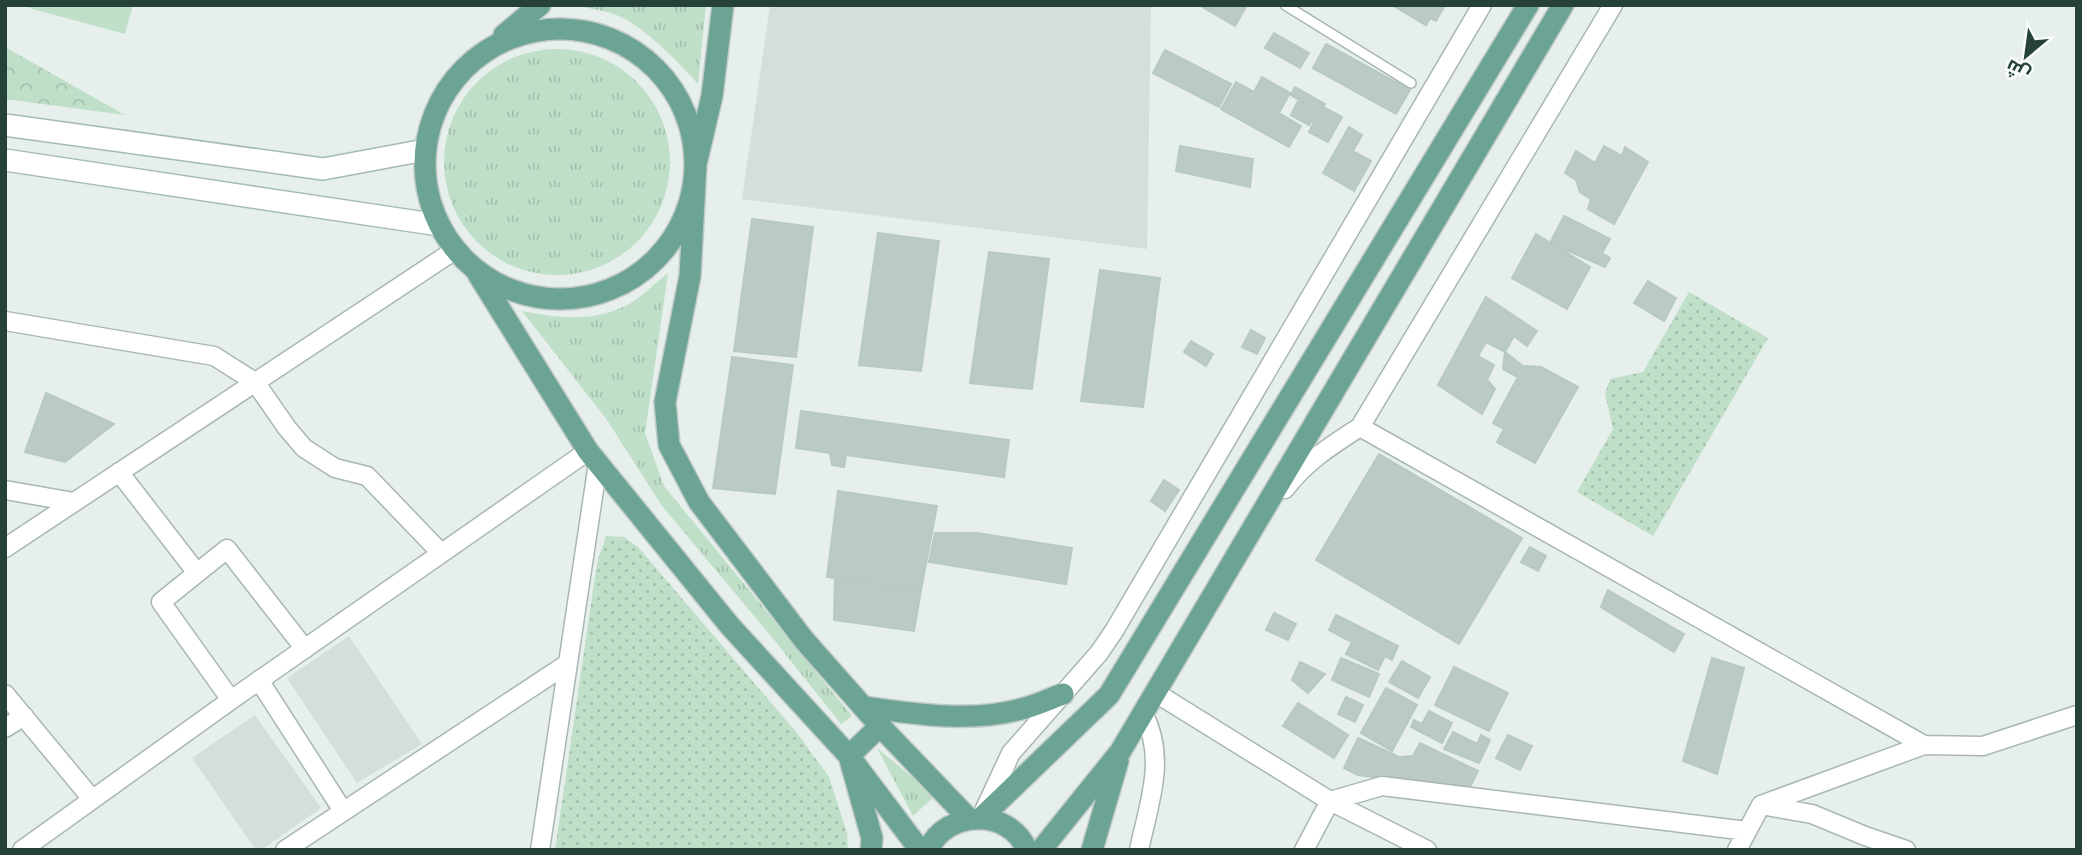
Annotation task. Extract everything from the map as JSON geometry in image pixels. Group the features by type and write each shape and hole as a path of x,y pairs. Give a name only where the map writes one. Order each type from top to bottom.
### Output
{"main road":[{"path":"540,5 461,71 443,94 431,121 425,150 429,201 439,225 455,250 475,270 594,457 730,626 849,756 920,850"},
{"path":"475,270 504,288 536,298 570,300 603,293 634,278 660,257 680,229 692,198 696,164 712,96 723,5"},
{"path":"1041,850 1120,752 1563,5"},
{"path":"974,818 1109,695 1519,8"},
{"path":"483,51 532,31 559,28 586,31 611,38 635,51 656,68 673,88 686,112 694,137 696,164 690,276 665,401 669,445 699,502 804,640 880,726 974,818"},
{"path":"5,125 323,170 425,150"},
{"path":"5,160 439,225"},
{"path":"863,707 977,716 1021,709 1063,694"},
{"path":"849,756 880,726"},
{"path":"1092,850 1120,752"},
{"path":"849,756 872,838 872,850"},
{"path":"928,850 941,831 953,823 974,818 998,822 1013,831 1027,850"}],"street":[{"path":"974,818 1011,754 1099,653 1114,631 1482,5"},
{"path":"1241,548 1298,472 1360,427 1614,5"},
{"path":"5,548 455,250"},
{"path":"5,321 214,356 255,382 304,448 335,468 367,476 441,553"},
{"path":"1360,427 1924,745"},
{"path":"22,850 441,553 594,457"},
{"path":"540,850 594,457"},
{"path":"119,472 197,573"},
{"path":"5,491 74,502"},
{"path":"232,700 161,602 227,548 305,649"},
{"path":"285,850 567,664"},
{"path":"259,680 343,811"},
{"path":"1156,693 1330,801 1427,850"},
{"path":"5,694 92,799"},
{"path":"1143,713 1155,744 1156,766 1145,847"},
{"path":"1737,850 1761,805 1924,745 1983,746 2077,715"},
{"path":"5,729 23,716"},
{"path":"1304,850 1330,801 1382,786 1747,831"},
{"path":"1761,805 1812,814 1861,843 1906,850"}],"lane":[{"path":"1285,5 1410,83"}],"shaded area":[{"path":"770,5 1151,5 1147,249 742,199"},
{"path":"349,636 422,744 357,783 287,678"},
{"path":"255,715 321,808 261,850 256,850 192,758"}],"green space":[{"path":"30,5 133,5 125,34 29,8"},
{"path":"568,5 706,5 698,84 659,44 632,23 610,13"},
{"path":"5,47 125,115 5,99"},
{"path":"546,49 568,49 610,62 637,82 657,109 668,140 668,184 657,215 637,242 610,262 590,270 568,275 546,275 504,262 470,234 457,215 449,195 444,173 444,151 457,109 485,75 504,62 524,54"},
{"path":"668,273 645,433 664,486 852,716 841,724 662,506 607,420 522,311 563,317 602,314 634,301"},
{"path":"1689,292 1768,338 1653,536 1577,492 1613,429 1605,394 1610,379 1643,372"},
{"path":"606,536 624,537 638,547 797,733 829,777 847,833 848,850 555,850 597,563"},
{"path":"877,748 935,796 913,816"}],"building":[{"path":"1199,5 1247,5 1235,26"},
{"path":"1392,5 1445,5 1436,21 1430,18 1426,25"},
{"path":"1274,33 1309,53 1300,68 1265,48"},
{"path":"1326,44 1410,90 1396,114 1313,68"},
{"path":"1165,50 1231,84 1219,107 1153,73"},
{"path":"1262,77 1290,93 1279,113 1301,126 1289,147 1221,109 1236,82 1254,92"},
{"path":"1295,87 1342,117 1328,142 1309,132 1314,122 1311,121 1309,125 1291,115 1298,101 1306,104 1291,95"},
{"path":"1349,127 1362,135 1353,151 1371,161 1354,191 1323,173"},
{"path":"1180,146 1253,159 1250,187 1176,171"},
{"path":"1604,146 1622,156 1625,147 1648,162 1614,224 1588,209 1591,199 1580,192 1576,180 1565,173 1576,151 1595,163"},
{"path":"1564,216 1610,239 1602,253 1610,258 1605,267 1550,243"},
{"path":"752,219 813,227 796,357 734,351"},
{"path":"878,233 939,241 921,371 859,365"},
{"path":"1536,234 1590,267 1567,309 1512,278"},
{"path":"989,252 1049,259 1032,389 970,383"},
{"path":"1100,270 1160,278 1143,407 1081,401"},
{"path":"1648,281 1676,298 1664,321 1634,303"},
{"path":"1486,297 1537,331 1527,346 1514,336 1505,352 1486,342 1478,356 1494,365 1487,380 1495,389 1482,414 1438,385"},
{"path":"1251,330 1265,338 1257,354 1242,347"},
{"path":"1191,341 1213,354 1206,366 1184,352"},
{"path":"1505,352 1523,366 1541,367 1578,387 1535,463 1497,442 1504,429 1493,423 1518,377 1503,369"},
{"path":"732,357 793,365 775,494 713,488"},
{"path":"46,393 114,424 65,462 25,452"},
{"path":"801,411 1009,440 1004,477 846,455 844,467 832,465 830,453 796,448"},
{"path":"1379,454 1522,538 1459,644 1316,560"},
{"path":"1164,480 1179,490 1165,511 1151,501"},
{"path":"838,491 937,506 921,590 827,577"},
{"path":"935,533 977,533 1072,548 1066,584 929,562"},
{"path":"1530,547 1546,556 1538,571 1521,562"},
{"path":"835,579 921,590 914,631 834,620"},
{"path":"1608,590 1684,634 1674,652 1601,607"},
{"path":"1274,613 1296,624 1288,640 1266,630"},
{"path":"1336,615 1398,646 1392,660 1385,656 1378,670 1346,654 1352,642 1329,630"},
{"path":"1341,658 1379,674 1369,697 1332,680"},
{"path":"1712,658 1744,668 1717,774 1683,761"},
{"path":"1402,661 1430,677 1418,698 1389,682"},
{"path":"1300,662 1325,674 1308,693 1292,680"},
{"path":"1454,667 1508,693 1489,731 1435,705"},
{"path":"1386,688 1417,705 1392,751 1361,733"},
{"path":"1346,697 1363,705 1355,722 1338,714"},
{"path":"1298,703 1348,735 1334,758 1283,726"},
{"path":"1429,711 1452,723 1442,743 1411,727 1414,720 1422,724"},
{"path":"1453,732 1477,744 1481,735 1490,740 1479,763 1444,749"},
{"path":"1508,735 1532,746 1520,770 1496,758"},
{"path":"1358,738 1399,757 1413,756 1420,743 1478,771 1469,789 1358,775 1344,768"}]}
